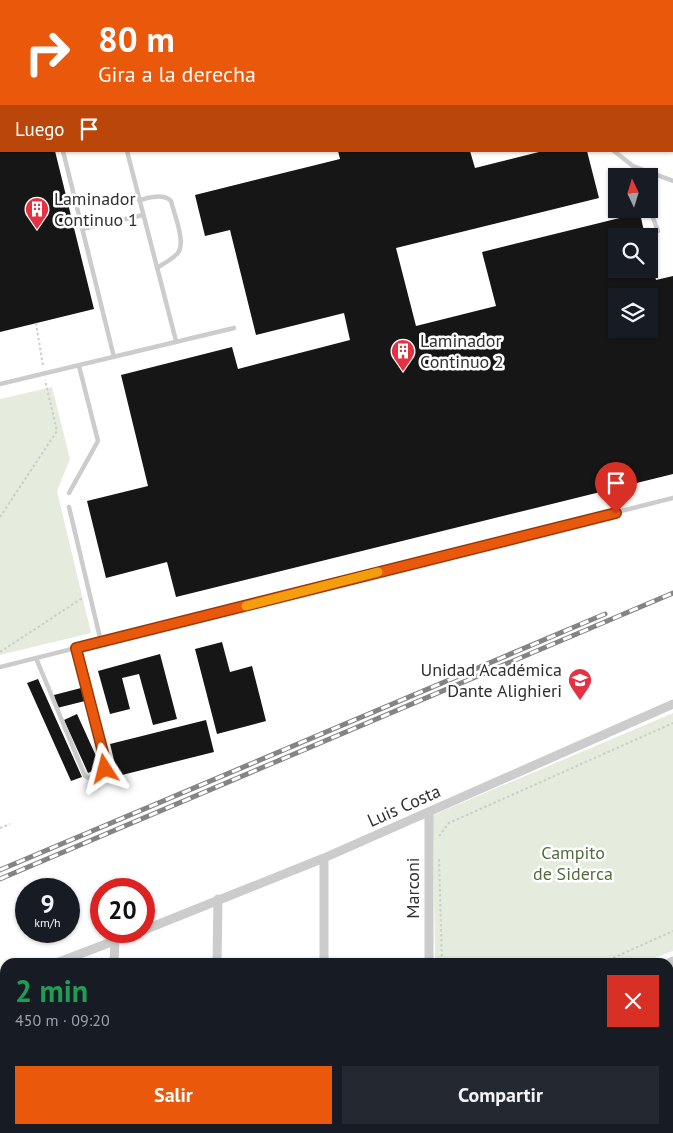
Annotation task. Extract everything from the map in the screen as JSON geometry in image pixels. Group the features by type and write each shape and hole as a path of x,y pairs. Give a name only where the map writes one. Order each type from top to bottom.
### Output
{"street":[{"name":"Luis Costa","path":"155,926 324,858 673,704"},
{"name":"Marconi","path":"429,813 429,958"},
{"path":"324,858 324,958"},
{"path":"217,958 218,900"},
{"name":"Luis Costa","path":"70,958 111,943"},
{"path":"114,943 114,958"}],"lane":[{"path":"63,152 114,357"},
{"path":"127,152 176,342"},
{"path":"615,152 633,166 673,181"},
{"path":"139,200 160,197 168,198 171,201 181,247 177,254 157,268"},
{"path":"82,229 143,215"},
{"path":"0,384 234,328"},
{"path":"69,493 98,441 79,366"},
{"path":"0,667 673,498"},
{"path":"69,508 101,642"},
{"path":"36,658 85,776 89,779 95,778 102,774 105,769 105,760 76,648"}],"path":[{"path":"0,517 57,430 44,374 36,323"},
{"path":"0,652 89,594"},
{"path":"439,836 449,823 673,723"},
{"path":"0,828 10,824"},
{"path":"439,856 442,958"},
{"path":"613,958 673,931"}],"green space":[{"path":"52,387 70,459 57,491 91,633 0,655 0,399"},
{"name":"Campito de Siderca","path":"673,713 673,951 655,958 435,958 433,815"}],"building":[{"name":"Laminador Continuo 1","path":"0,152 55,152 94,309 0,332"},
{"name":"Laminador Continuo 2","path":"338,152 470,152 475,168 539,152 587,152 599,198 396,248 416,326 496,306 482,252 620,218 641,218 643,228 608,228 608,278 656,278 656,280 673,276 673,474 176,597 167,562 106,578 87,501 148,486 121,375 232,347 238,369 350,340 344,313 256,335 230,230 205,236 195,195 340,159"},
{"path":"222,642 230,672 252,666 266,721 217,734 195,649"},
{"path":"160,654 177,719 153,725 139,674 122,678 130,709 110,714 98,671"},
{"path":"38,679 82,777 71,781 27,683"},
{"path":"81,688 85,701 57,708 54,695"},
{"path":"77,714 101,767 88,773 64,720"},
{"path":"206,720 214,752 118,776 110,744"}],"railway":[{"path":"0,879 673,593"},
{"path":"0,870 605,614"}],"slow traffic":[{"path":"246,606 378,572"}],"place":[{"name":"Laminador Continuo 1","path":"37,230"},
{"name":"Laminador Continuo 2","path":"403,372"},
{"name":"Unidad Académica Dante Alighieri","path":"580,701"}],"route":[{"path":"105,769 105,760 76,648 616,513"}]}
